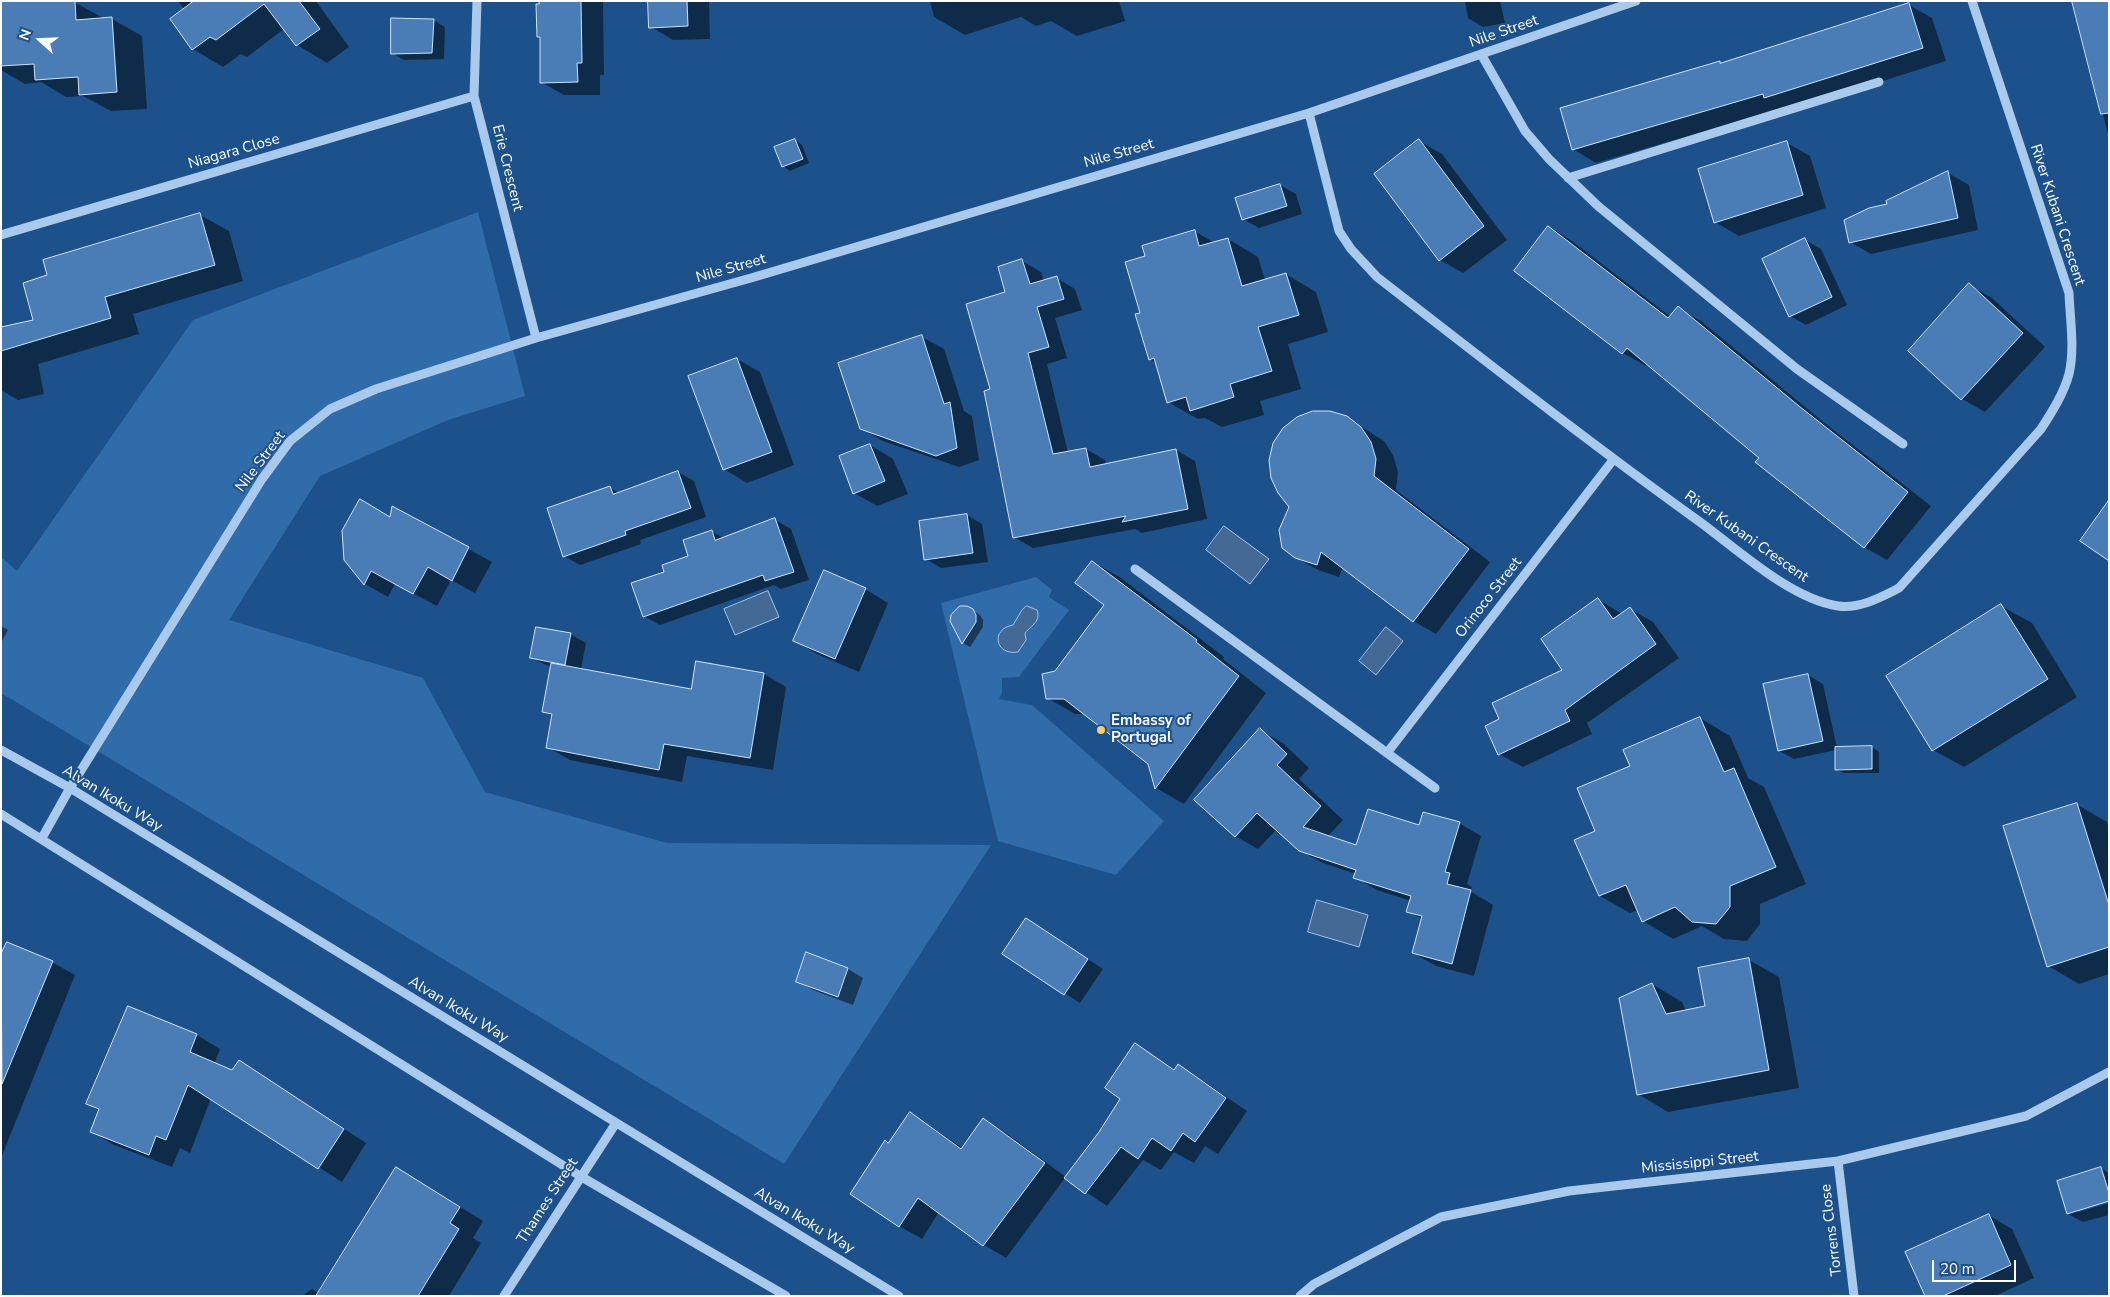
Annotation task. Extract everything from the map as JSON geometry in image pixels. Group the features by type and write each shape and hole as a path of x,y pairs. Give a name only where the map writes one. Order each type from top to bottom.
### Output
{"street":[{"name":"Erie Crescent","path":"477,1 474,96 536,338"},
{"name":"Nile Street","path":"42,838 70,788 262,479 290,441 330,408 376,389 536,338 751,278 1309,112 1636,1"},
{"name":"River Kubani Crescent","path":"1309,112 1339,231 1351,249 1377,277 1613,460 1773,576 1805,595 1839,606 1868,603 1899,588 2042,429 2057,402 2069,373 2072,338 2068,293 1972,1"},
{"path":"1482,54 1525,132 1568,178 1598,206 1796,369 1903,444"},
{"path":"1568,178 1879,82"},
{"name":"Niagara Close","path":"1,235 474,96"},
{"name":"Orinoco Street","path":"1387,753 1613,460"},
{"path":"1135,569 1435,788"},
{"name":"Alvan Ikoku Way","path":"1,750 70,788 899,1296"},
{"path":"1,814 580,1176 786,1296"},
{"name":"Mississippi Street","path":"1300,1296 1314,1284 1441,1217 1568,1191 1838,1161 2026,1116 2109,1072"},
{"name":"Thames Street","path":"504,1296 616,1123"},
{"name":"Torrens Close","path":"1838,1161 1854,1296"}],"shaded area":[{"path":"478,212 525,396 448,420 320,476 229,620 423,678 485,792 667,843 991,845 784,1164 1,693 1,557 17,571 193,320"},
{"path":"1224,526 1269,559 1250,584 1206,550"},
{"path":"1036,577 1052,590 1049,597 1069,610 1019,677 1002,678 1002,693 999,699 1032,705 1164,821 1116,875 998,841 941,603"},
{"path":"768,591 779,617 735,635 724,609"},
{"path":"1027,606 1037,610 1037,620 1025,633 1026,640 1018,652 1004,650 998,642 998,636 1006,627 1013,625 1022,610"},
{"path":"1386,627 1403,641 1376,675 1359,661"},
{"path":"1317,900 1368,915 1359,947 1308,932"}],"building":[{"path":"1,1 75,1 76,20 112,17 117,92 79,95 78,77 35,80 34,64 1,66"},
{"path":"194,1 299,1 320,29 296,46 264,4 216,40 210,37 192,50 170,19"},
{"path":"539,1 581,1 582,63 577,63 578,82 540,83 540,37 537,37 536,4 539,4"},
{"path":"648,1 687,1 688,26 649,28"},
{"path":"2072,1 2109,1 2109,113 2101,114"},
{"path":"1909,3 1923,48 1764,98 1763,94 1572,150 1560,108 1720,61 1720,63"},
{"path":"391,18 434,19 432,53 391,54"},
{"path":"795,139 803,159 782,167 774,147"},
{"path":"1419,139 1484,226 1439,261 1374,174"},
{"path":"1787,141 1803,195 1714,223 1698,169"},
{"path":"1948,171 1958,218 1849,243 1844,220 1869,208 1887,204 1886,201"},
{"path":"1280,184 1287,206 1242,220 1235,198"},
{"path":"200,213 215,265 105,297 111,318 1,351 1,327 33,320 23,283 47,275 43,260"},
{"path":"1548,226 1668,318 1678,306 1799,406 1908,492 1864,548 1755,462 1759,458 1627,348 1622,354 1514,271"},
{"path":"1195,230 1199,246 1228,238 1242,286 1286,273 1299,315 1258,327 1272,371 1230,384 1234,397 1190,411 1186,397 1167,403 1154,358 1149,360 1135,314 1140,313 1125,262 1145,256 1142,246"},
{"path":"1805,238 1832,297 1789,317 1762,259"},
{"path":"1022,259 1030,284 1057,276 1064,299 1037,307 1049,347 1028,353 1053,454 1086,448 1090,467 1176,449 1188,509 1122,522 1126,516 1013,538 984,391 990,389 966,304 1005,292 998,267"},
{"path":"1969,283 2023,333 1961,400 1908,351"},
{"path":"922,335 944,404 950,402 957,448 936,456 860,429 838,363"},
{"path":"737,358 772,452 723,470 688,376"},
{"path":"1313,411 1330,411 1347,416 1361,427 1371,442 1376,459 1374,476 1469,549 1413,622 1321,552 1317,565 1295,558 1282,548 1279,530 1289,507 1278,493 1271,478 1269,460 1273,443 1283,428 1297,417"},
{"path":"870,444 885,481 853,494 839,456"},
{"path":"678,471 691,508 625,531 626,535 563,557 547,508 610,486 613,494"},
{"path":"360,499 390,517 392,506 469,547 452,581 428,567 413,594 371,571 364,585 344,560 342,531"},
{"path":"2109,500 2109,561 2080,541"},
{"path":"967,514 973,553 924,560 919,521"},
{"path":"775,518 794,572 765,581 763,575 643,617 631,583 664,572 662,565 688,556 683,540 712,530 715,540"},
{"path":"1092,561 1197,640 1196,642 1239,676 1155,789 1148,764 1064,699 1046,699 1042,674 1055,671 1104,605 1075,583"},
{"path":"824,570 866,588 835,659 793,641"},
{"path":"1598,598 1613,619 1630,607 1656,644 1565,710 1570,721 1498,755 1485,726 1499,719 1492,703 1562,670 1541,639"},
{"path":"2001,604 2048,679 1932,751 1886,676"},
{"path":"960,606 967,606 973,609 976,615 976,622 962,644 950,621 951,615"},
{"path":"536,627 571,633 565,665 530,658"},
{"path":"696,661 764,673 750,758 664,744 659,770 546,748 552,714 542,712 551,663 691,689"},
{"path":"1808,674 1823,741 1778,751 1763,684"},
{"path":"1700,717 1724,772 1734,768 1776,867 1730,886 1730,907 1716,924 1692,922 1675,907 1642,922 1626,885 1599,896 1574,840 1595,831 1577,788 1630,766 1623,750"},
{"path":"1260,728 1287,754 1277,765 1321,806 1303,827 1356,845 1368,809 1419,825 1423,812 1460,822 1445,872 1450,873 1447,884 1471,890 1452,964 1412,953 1422,916 1406,912 1411,896 1353,878 1356,870 1299,851 1257,813 1235,837 1194,800"},
{"path":"1872,746 1872,769 1835,770 1835,747"},
{"path":"2077,803 2109,905 2109,947 2047,967 2003,826"},
{"path":"1026,918 1088,959 1064,995 1002,954"},
{"path":"7,942 53,961 2,1084 1,954"},
{"path":"806,952 848,968 838,997 796,982"},
{"path":"1749,958 1769,1070 1637,1095 1619,998 1652,983 1666,1014 1705,1006 1698,968"},
{"path":"128,1006 197,1034 190,1052 232,1070 239,1060 344,1129 318,1169 188,1085 166,1140 156,1136 149,1155 90,1132 99,1109 86,1104"},
{"path":"1135,1043 1174,1070 1178,1064 1226,1098 1195,1142 1183,1133 1171,1151 1152,1138 1138,1159 1121,1147 1085,1194 1064,1178 1099,1132 1120,1099 1105,1088"},
{"path":"910,1112 961,1149 983,1118 1045,1163 983,1246 918,1198 899,1227 850,1194 885,1140 888,1143"},
{"path":"396,1167 460,1207 450,1223 459,1229 418,1296 316,1296"},
{"path":"2101,1167 2109,1193 2109,1201 2067,1214 2057,1181"},
{"path":"1989,1214 2011,1265 1943,1296 1925,1296 1905,1252"}],"place":[{"name":"Embassy of Portugal","path":"1101,730"}]}
